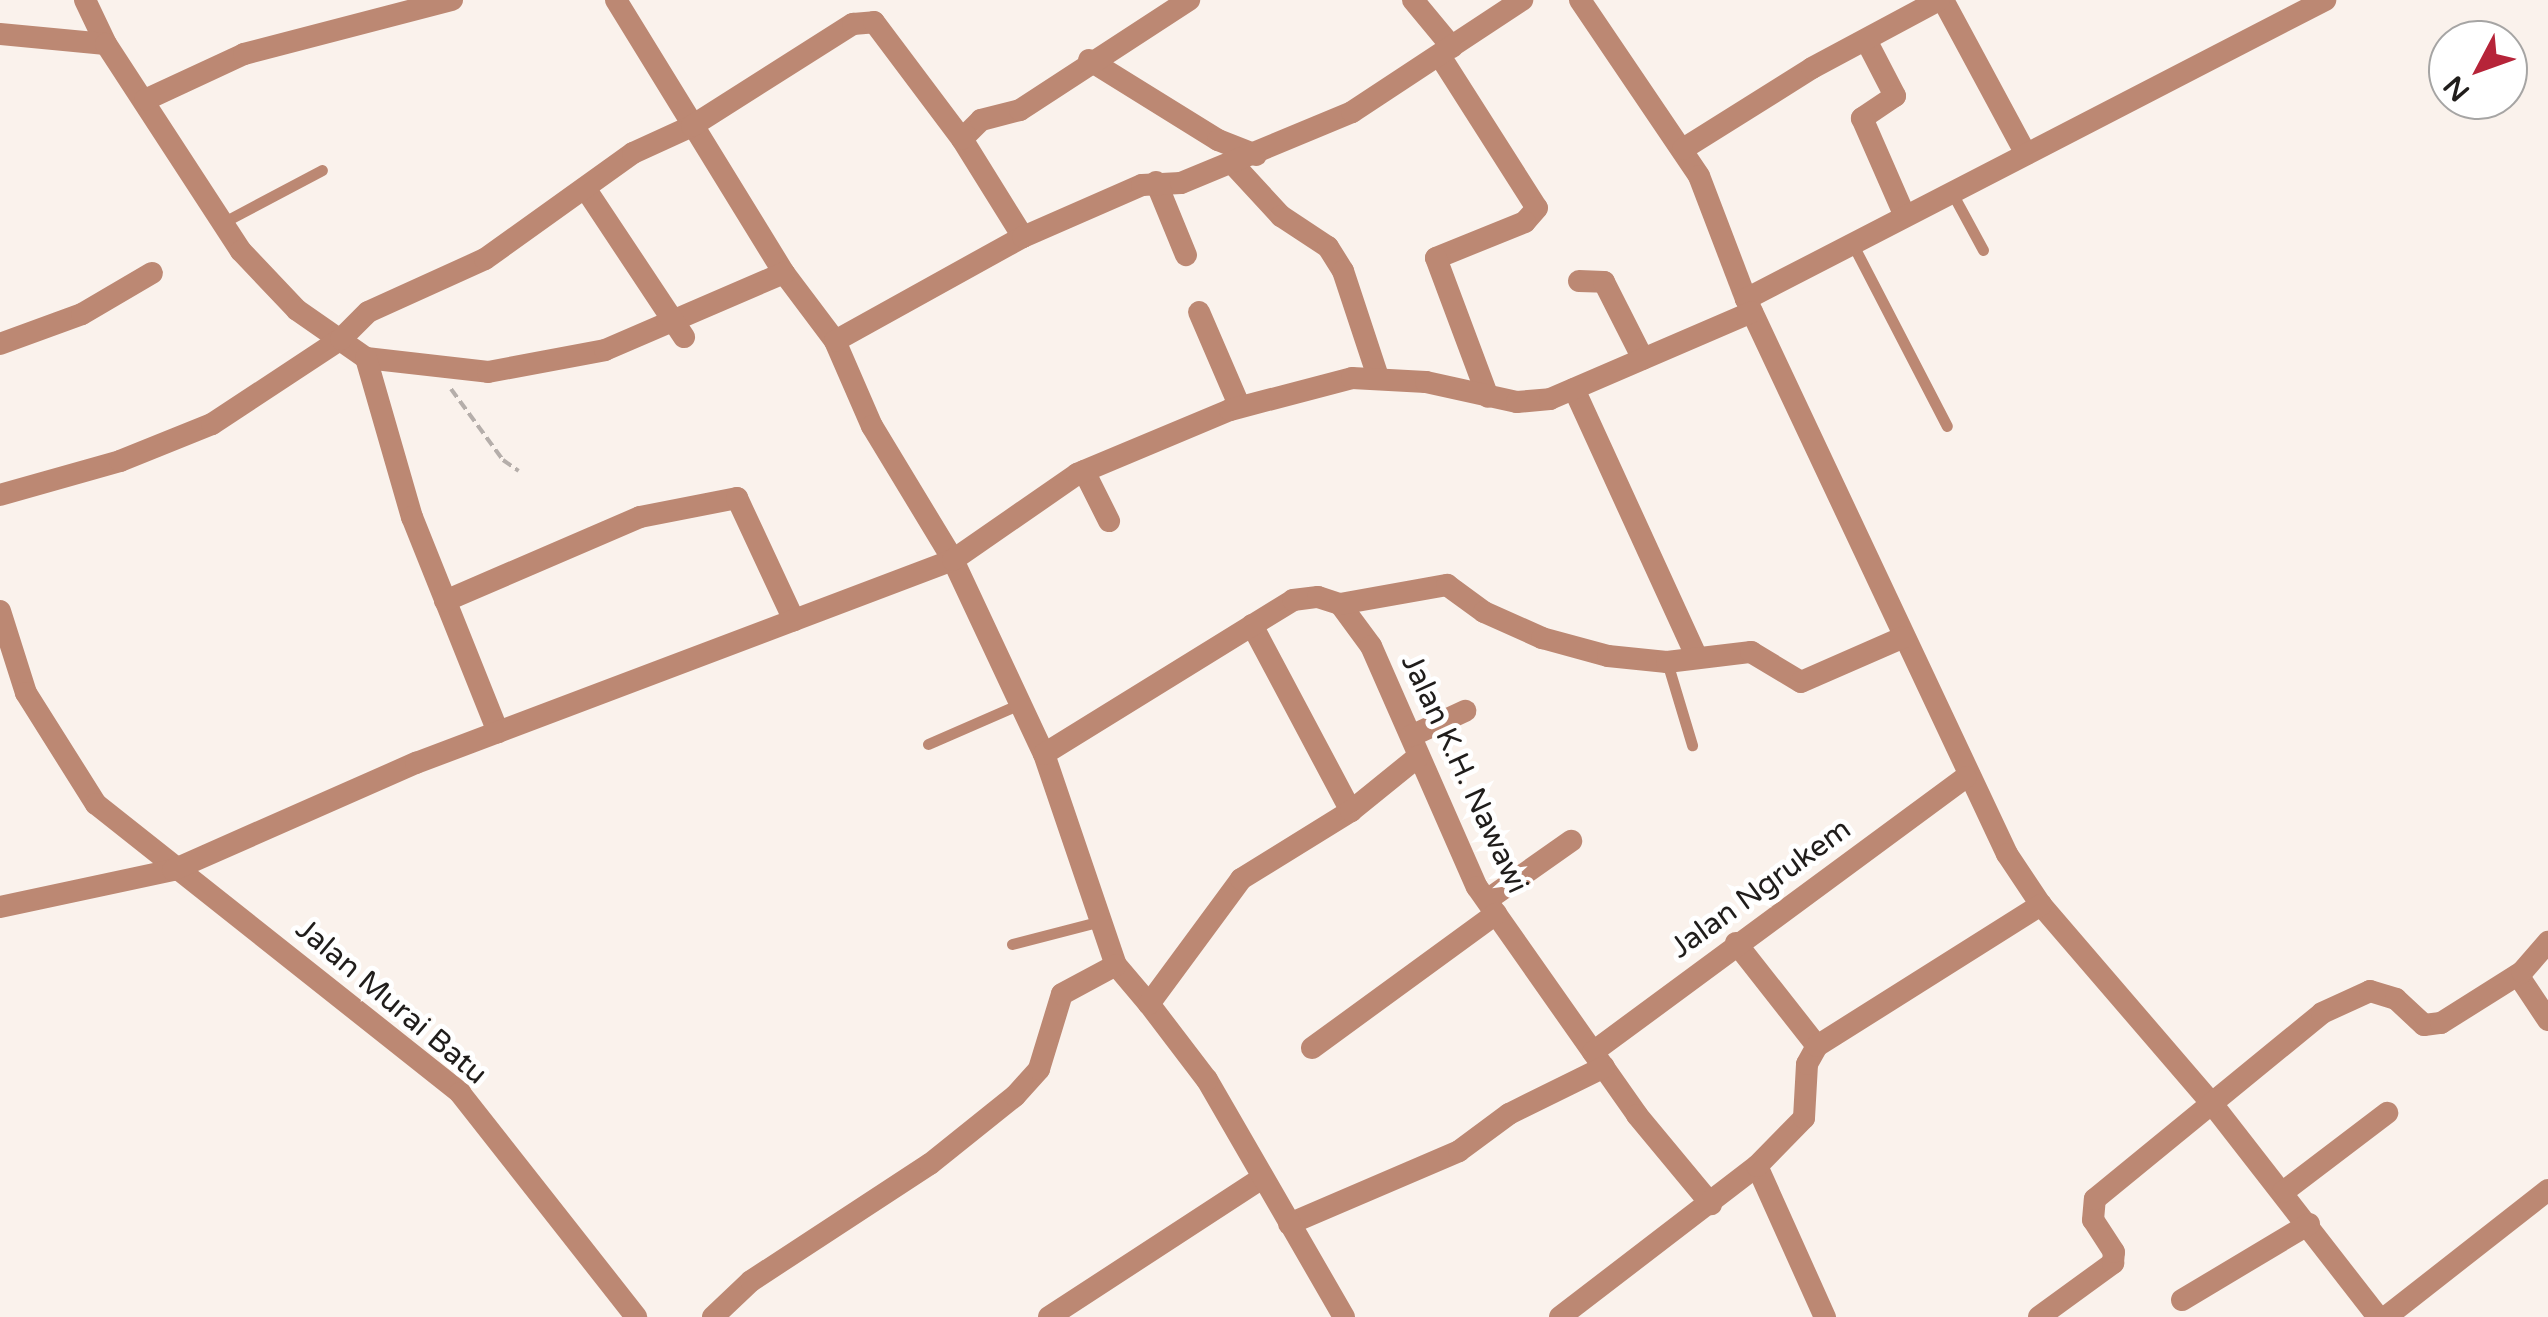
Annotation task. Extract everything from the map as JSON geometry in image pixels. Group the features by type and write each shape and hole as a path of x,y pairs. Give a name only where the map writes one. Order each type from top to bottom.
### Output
{"street":[{"path":"144,100 244,54 452,0"},
{"path":"616,0 784,273 835,341 872,426 953,560 1044,754 1116,965 1207,1080 1344,1317"},
{"path":"962,139 981,120 1020,110 1089,60 1190,0"},
{"path":"1413,0 1538,208 1525,222 1436,258 1488,397"},
{"path":"835,341 1023,237 1156,182 1181,182 1233,164 1352,112 1522,0"},
{"path":"1582,0 1683,149 1749,306 1966,776 2040,905 2213,1104 2382,1317 2548,1190"},
{"path":"1683,149 1941,0 2026,154"},
{"path":"0,907 162,874 498,732 953,560 1084,471 1240,407 1340,380 1378,377 1488,397 1534,401 1574,389 1749,306 1904,214 2325,0"},
{"path":"90,2 106,44 222,223 284,298 366,358 436,370 488,372 552,361 680,330 784,273"},
{"path":"0,496 120,461 212,424 341,340 368,312 485,259 633,153 692,126 813,46 866,21 874,22 962,139 1023,237"},
{"path":"0,34 106,44"},
{"path":"1866,40 1896,96 1862,118 1904,214"},
{"path":"1089,60 1218,140 1256,155"},
{"path":"1233,164 1280,216 1328,247 1344,271 1378,377"},
{"path":"1156,182 1186,255"},
{"path":"585,188 680,330"},
{"path":"0,344 82,314 152,273"},
{"path":"1579,281 1604,282 1643,359"},
{"path":"1198,312 1240,407"},
{"path":"366,358 445,600 498,732"},
{"path":"1574,389 1696,656"},
{"path":"1084,471 1109,521"},
{"path":"445,600 640,518 737,498 794,620"},
{"path":"1044,754 1293,600 1318,597 1340,604 1447,585 1484,612 1542,638 1608,656 1666,662 1750,652 1801,682 1904,637"},
{"name":"Jalan K.H. Nawawi","path":"1340,604 1370,646 1491,907 1599,1060 1710,1204"},
{"name":"Jalan Murai Batu","path":"0,611 26,694 53,746 96,804 162,874 318,975 460,1094 636,1317"},
{"path":"1252,626 1352,811"},
{"path":"1149,1004 1240,880 1352,811 1415,746 1465,711"},
{"name":"Jalan Ngrukem","path":"1599,1060 1736,943 1966,776"},
{"path":"1312,1048 1571,841"},
{"path":"1560,1317 1757,1166 1804,1118 1807,1064 1817,1046 2040,905"},
{"path":"2039,1317 2113,1263 2114,1252 2093,1220 2095,1198 2345,999 2383,994 2431,1026 2518,975 2548,942"},
{"path":"1736,943 1817,1046"},
{"path":"713,1317 751,1282 930,1164 1015,1096 1038,1069 1062,994 1116,965"},
{"path":"2518,975 2548,1020"},
{"path":"1289,1224 1459,1151 1509,1114 1599,1060"},
{"path":"2284,1192 2387,1113"},
{"path":"1757,1166 1825,1317"},
{"path":"1048,1317 1262,1178"},
{"path":"2182,1300 2309,1224"}],"lane":[{"path":"222,223 322,170"},
{"path":"1950,192 1983,250"},
{"path":"1852,243 1946,426"},
{"path":"1666,662 1692,745"},
{"path":"928,744 1020,704"},
{"path":"1012,944 1101,921"}],"path":[{"path":"436,370 503,460 519,471"}]}
